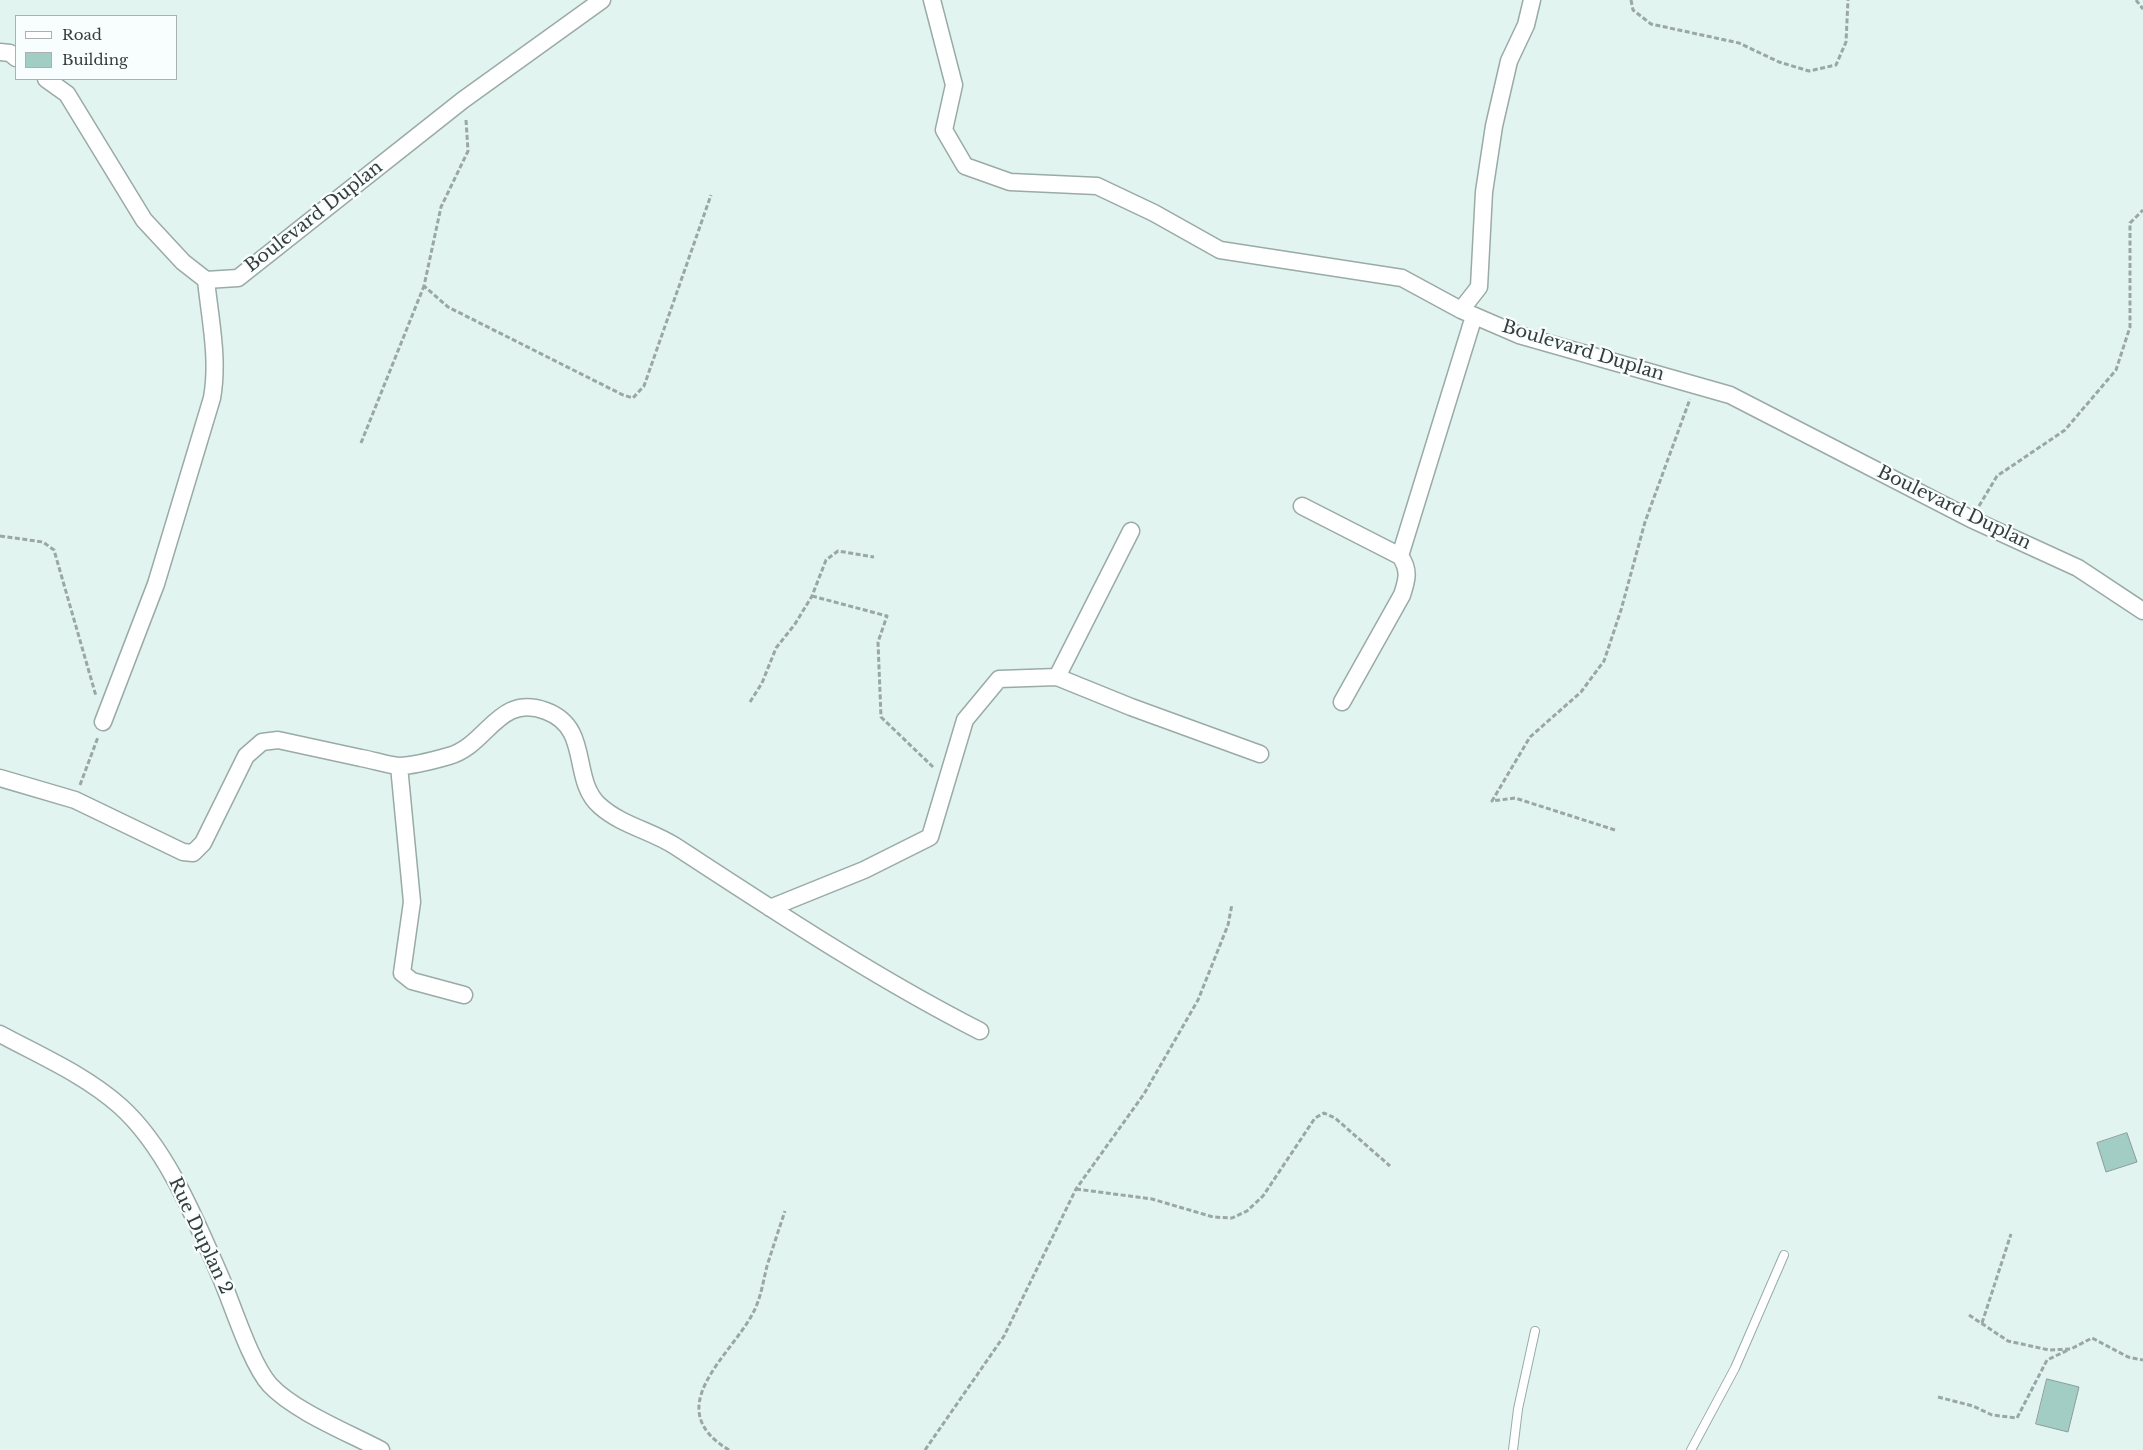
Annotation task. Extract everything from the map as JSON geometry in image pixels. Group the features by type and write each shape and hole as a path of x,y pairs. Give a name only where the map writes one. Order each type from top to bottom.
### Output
{"street":[{"name":"Boulevard Duplan","path":"206,280 238,278 463,100 602,0"},
{"name":"Boulevard Duplan","path":"932,0 954,85 944,130 965,166 1010,182 1096,186 1154,213 1220,250 1402,278 1468,313 1519,335 1730,394 1971,519 2078,568 2143,611"},
{"path":"1400,556 1468,313 1478,287 1484,192 1494,126 1509,61 1526,25 1532,0"},
{"path":"0,52 10,53 15,57"},
{"path":"47,80 67,94 144,220 183,262 206,280 214,358 215,383 212,398 156,584 103,722"},
{"path":"1302,506 1400,556 1406,564 1408,574 1402,595 1342,702"},
{"path":"1057,676 1131,531"},
{"path":"770,908 864,870 930,837 965,720 999,679 1057,676 1131,707 1260,754"},
{"path":"0,778 75,800 183,852 193,853 203,843 246,756 262,742 278,740 399,766 451,756 465,748 514,708 530,707 548,711 561,720 576,737 586,786 599,806 620,819 671,843 770,908 920,1000 980,1031"},
{"path":"399,766 412,902 402,973 412,981 464,995"},
{"name":"Rue Duplan 2","path":"0,1034 78,1075 120,1106 145,1134 168,1169 208,1247 257,1364 270,1384 295,1404 381,1450"}],"lane":[{"path":"1691,1450 1735,1368 1784,1255"},
{"path":"1513,1450 1518,1409 1535,1330"}],"path":[{"path":"1631,0 1633,10 1651,24 1739,43 1778,62 1809,71 1836,65 1846,42 1848,0"},
{"path":"2136,0 2143,9"},
{"path":"361,443 424,286 441,207 468,151 463,100"},
{"path":"424,286 448,307 622,395 633,398 644,386 711,195"},
{"path":"1971,519 1997,476 2065,430 2116,370 2130,326 2130,223 2143,210"},
{"path":"1615,830 1515,798 1492,801 1530,737 1581,692 1604,661 1621,610 1645,522 1695,385"},
{"path":"0,536 43,542 54,550 103,722 75,800"},
{"path":"750,702 762,683 776,648 812,596 826,560 838,550 874,557"},
{"path":"812,596 886,616 878,642 881,717 948,781"},
{"path":"924,1450 1004,1336 1076,1189 1144,1094 1198,1000 1228,925 1232,904"},
{"path":"1076,1189 1152,1199 1214,1217 1232,1218 1247,1211 1263,1196 1315,1118 1324,1113 1335,1118 1390,1166"},
{"path":"729,1450 706,1429 699,1410 699,1396 705,1382 752,1314 759,1298 785,1211"},
{"path":"1982,1323 2011,1234"},
{"path":"1969,1315 2008,1341 2049,1350 2071,1349"},
{"path":"1938,1397 1972,1406 1992,1415 2017,1418 2047,1360 2092,1338 2128,1357 2143,1360"}],"building":[{"path":"2127,1133 2137,1162 2106,1172 2097,1143"},
{"path":"2047,1379 2079,1387 2068,1432 2036,1424"}]}
